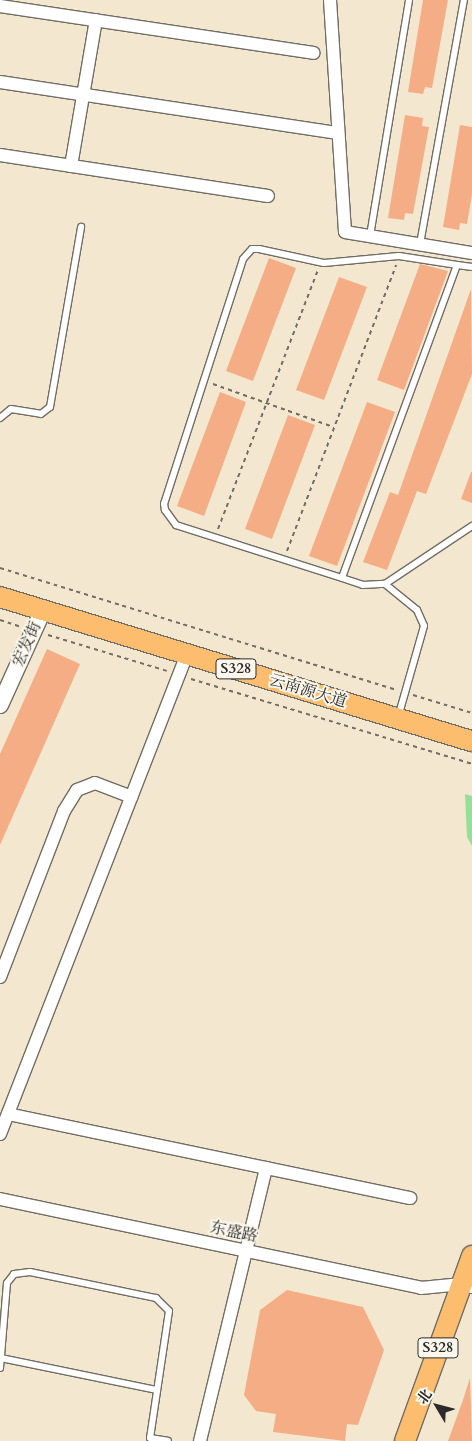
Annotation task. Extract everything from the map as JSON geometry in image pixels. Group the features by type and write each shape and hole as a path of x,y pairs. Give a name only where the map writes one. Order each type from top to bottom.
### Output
{"main road":[{"name":"云南源大道","path":"0,597 472,741"},
{"name":"S328","path":"405,1441 467,1286 472,1256"}],"street":[{"path":"330,0 345,232 472,253"},
{"path":"0,6 314,53"},
{"path":"71,166 96,20"},
{"path":"0,82 338,133"},
{"path":"0,155 268,196"},
{"name":"宏发街","path":"0,705 43,610"},
{"path":"0,1134 186,654"},
{"path":"0,977 74,795 85,784 95,783 131,797"},
{"path":"8,1114 410,1198"},
{"path":"200,1441 266,1168"},
{"name":"东盛路","path":"0,1199 421,1288 467,1286"}],"lane":[{"path":"370,236 409,0"},
{"path":"420,244 464,0"},
{"path":"0,418 11,409 41,414 50,406 81,227"},
{"path":"472,267 399,256 321,262 258,249 246,253 164,504 169,519 176,525 363,585 385,584 472,526"},
{"path":"342,578 458,265"},
{"path":"385,584 417,610 424,626 397,718"},
{"path":"0,1368 7,1283 14,1274 30,1272 162,1302 168,1316 150,1439 168,1441"},
{"path":"1,1358 157,1390"}],"path":[{"path":"284,560 399,256"},
{"path":"214,538 321,262"},
{"path":"203,381 334,427"},
{"path":"0,568 472,713"},
{"path":"0,620 472,764"}],"green space":[{"path":"465,794 472,796 472,846 467,837"}],"building":[{"path":"423,0 448,0 432,88 425,87 423,94 408,92"},
{"path":"405,115 423,118 422,126 429,127 413,214 405,213 404,220 388,218"},
{"path":"460,125 472,127 472,194 467,224 460,223 459,230 443,227"},
{"path":"269,258 296,268 253,381 226,371"},
{"path":"420,264 448,271 404,390 377,380"},
{"path":"339,277 367,287 324,400 296,390"},
{"path":"471,289 472,374 426,494 417,491 387,570 363,562 390,492 398,495"},
{"path":"220,392 246,402 204,516 177,506"},
{"path":"367,402 395,412 337,566 309,556"},
{"path":"288,415 315,425 272,539 245,529"},
{"path":"472,472 472,503 461,499"},
{"path":"47,649 80,664 0,845 0,754"},
{"path":"287,1290 363,1307 384,1350 358,1425 347,1424 345,1441 273,1432 276,1414 256,1411 244,1395 260,1310"},
{"path":"470,1378 472,1441 448,1441 463,1400"}]}
